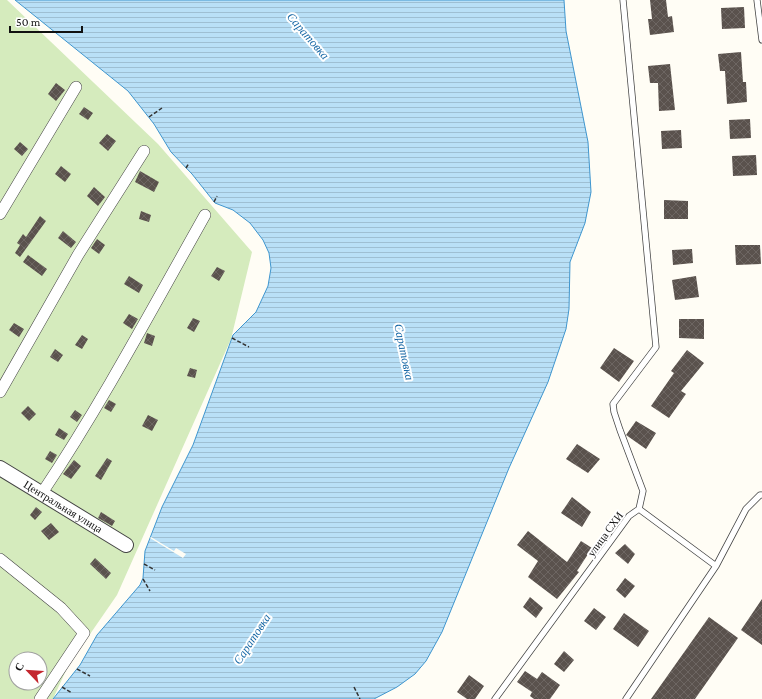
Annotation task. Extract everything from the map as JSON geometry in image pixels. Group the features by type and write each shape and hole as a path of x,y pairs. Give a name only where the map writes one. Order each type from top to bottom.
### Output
{"street":[{"path":"0,214 76,87"},
{"path":"0,392 78,255 144,151"},
{"path":"42,493 70,451 115,375 205,215"},
{"name":"Центральная улица","path":"0,468 126,545"},
{"path":"0,559 61,608 84,633 40,699"}],"lane":[{"path":"623,0 656,347 613,404 620,430 643,491 639,509"},
{"path":"757,0 762,40"},
{"path":"626,699 716,566 746,509 760,495 762,495"},
{"name":"улица СХИ","path":"495,699 629,516 639,509 716,566"}],"path":[{"path":"150,117 162,108"},
{"path":"186,168 189,163"},
{"path":"214,202 217,196"},
{"path":"232,338 250,347"},
{"path":"144,564 155,570"},
{"path":"143,579 150,591"},
{"path":"77,669 90,676"},
{"path":"62,687 72,693"},
{"path":"354,687 360,699"}],"green space":[{"path":"0,0 7,0 158,144 252,252 231,339 117,595 68,666 53,699 0,699"}],"water":[{"name":"Саратовка","path":"15,0 564,0 566,31 588,142 591,192 585,223 570,262 569,309 566,329 548,382 509,468 442,632 426,661 415,674 397,687 374,699 53,699 80,665 97,635 140,585 143,578 145,551 162,507 193,445 233,335 256,312 268,286 271,268 269,253 263,240 250,223 233,210 215,203 192,174 171,152 154,124 128,91"}],"pier":[{"path":"151,537 174,551 176,548 186,554 183,558 150,538"}],"building":[{"path":"650,0 666,0 668,17 672,16 674,32 650,35 648,19 652,19"},
{"path":"744,7 745,28 722,29 721,8"},
{"path":"741,52 743,82 746,82 747,102 727,104 725,71 720,71 718,54"},
{"path":"670,64 675,110 659,111 658,83 650,83 648,66"},
{"path":"56,83 65,90 56,101 48,94"},
{"path":"84,107 93,113 88,120 79,114"},
{"path":"750,119 751,138 730,139 729,120"},
{"path":"681,130 682,148 662,149 661,131"},
{"path":"107,134 116,141 108,151 99,143"},
{"path":"20,142 28,149 22,156 14,149"},
{"path":"756,155 757,175 733,176 732,156"},
{"path":"61,166 71,174 65,182 55,174"},
{"path":"140,171 159,182 154,192 135,182"},
{"path":"94,187 105,197 98,206 87,196"},
{"path":"664,200 688,201 688,219 664,219"},
{"path":"141,211 151,215 149,222 139,219"},
{"path":"40,216 46,221 20,257 15,253 20,245 17,243 23,234 26,237"},
{"path":"63,231 76,242 71,248 58,238"},
{"path":"97,239 105,245 99,254 91,248"},
{"path":"735,245 760,245 761,264 736,265"},
{"path":"692,249 693,263 673,265 672,250"},
{"path":"28,255 47,269 42,276 23,262"},
{"path":"217,267 225,271 219,281 211,276"},
{"path":"129,276 143,285 139,293 124,284"},
{"path":"696,276 699,297 675,300 672,280"},
{"path":"129,314 138,319 132,329 123,323"},
{"path":"193,318 200,321 194,332 187,328"},
{"path":"679,319 704,319 704,339 679,338"},
{"path":"14,323 24,329 19,337 9,330"},
{"path":"147,333 155,336 152,346 144,343"},
{"path":"82,335 88,339 82,349 75,345"},
{"path":"614,348 634,361 619,382 600,368"},
{"path":"55,349 63,355 58,362 50,357"},
{"path":"687,350 704,363 681,391 686,394 669,418 651,406 674,373 671,371"},
{"path":"190,368 197,370 195,378 187,376"},
{"path":"109,400 116,404 111,412 104,408"},
{"path":"28,406 36,414 29,421 21,413"},
{"path":"75,410 82,415 77,422 70,417"},
{"path":"148,415 158,420 152,431 142,426"},
{"path":"636,421 656,433 646,449 626,435"},
{"path":"59,428 68,434 64,440 55,435"},
{"path":"577,444 600,459 588,473 566,459"},
{"path":"50,451 57,455 52,463 45,459"},
{"path":"107,458 112,461 101,480 95,476"},
{"path":"74,460 81,466 71,479 63,474"},
{"path":"572,497 591,512 582,527 561,513"},
{"path":"36,507 42,512 35,520 30,515"},
{"path":"101,512 115,521 112,526 98,518"},
{"path":"51,523 59,532 49,540 41,531"},
{"path":"528,531 567,562 581,541 592,548 577,571 579,572 557,599 528,577 538,561 517,545"},
{"path":"625,544 635,554 628,564 615,553"},
{"path":"95,558 111,573 106,579 90,564"},
{"path":"625,578 635,586 625,598 616,590"},
{"path":"530,597 543,608 536,618 523,607"},
{"path":"762,599 762,645 741,630"},
{"path":"594,608 606,617 596,630 584,621"},
{"path":"624,613 649,631 638,647 613,629"},
{"path":"709,617 738,638 695,699 651,699"},
{"path":"564,651 574,660 564,672 554,664"},
{"path":"525,671 537,679 542,672 560,685 550,699 534,699 530,696 532,692 517,682"},
{"path":"469,675 484,686 475,699 467,699 457,692"}]}
